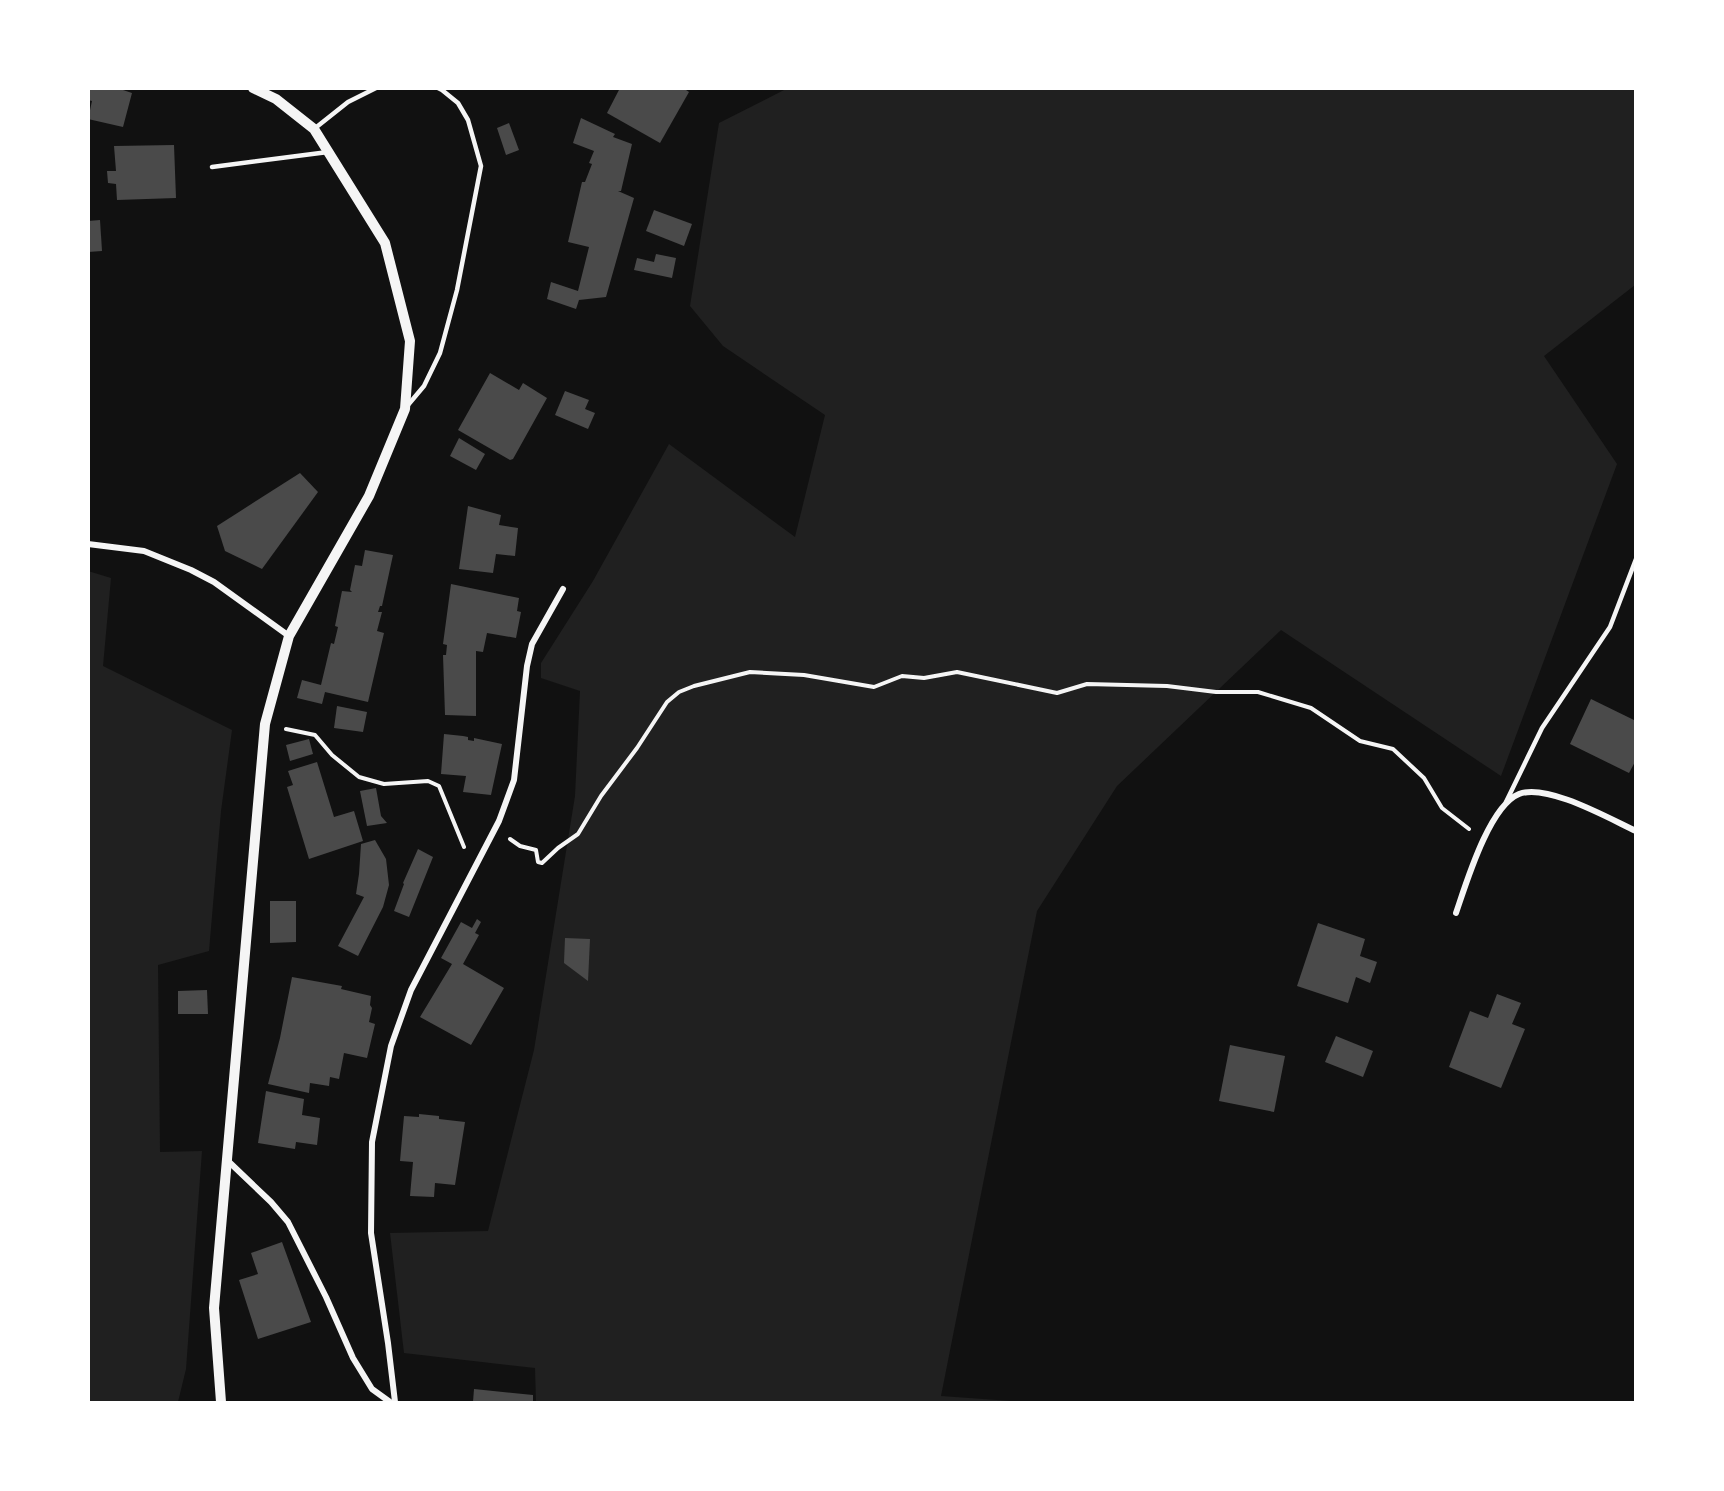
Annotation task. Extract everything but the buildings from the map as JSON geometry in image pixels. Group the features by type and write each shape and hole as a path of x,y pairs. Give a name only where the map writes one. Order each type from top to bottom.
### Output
{"street":[{"path":"221,1402 214,1308 265,724 289,636 369,496 405,409 410,341 385,243 329,152 314,129 276,99 253,88"},
{"path":"88,544 144,551 191,570 214,582 289,636"},
{"path":"395,1402 371,1233 372,1142 392,1046 411,990 492,834 514,780 527,666 532,644 563,589"},
{"path":"1456,913 1482,840 1505,806 1519,794 1540,792 1574,802 1635,831"},
{"path":"226,1160 271,1202 288,1222 326,1297 353,1358 372,1389 390,1402"}],"lane":[{"path":"314,129 348,102 376,88"},
{"path":"405,409 424,386 440,353 457,290 482,166 468,120 458,103 438,88"},
{"path":"212,167 329,152"},
{"path":"1505,806 1542,728 1610,627 1635,559"}],"path":[{"path":"492,834 514,840 520,846 536,850 538,862 542,863 578,834 601,796 637,748 667,702 680,692 694,686 750,672 804,675 874,687 902,676 924,678 957,672 1057,693 1087,684 1167,686 1216,692 1258,692 1311,708 1360,741 1393,749 1424,778 1442,808 1456,819"},
{"path":"265,724 315,735 332,755 359,777 384,784 428,780 439,786 473,869"}],"shaded area":[{"path":"788,88 1635,89 1635,285 1544,356 1617,464 1501,776 1281,630 1117,786 1037,911 941,1396 1025,1402 536,1402 535,1368 404,1353 390,1233 488,1231 534,1050 575,796 580,691 541,678 541,663 593,581 669,444 795,537 825,415 723,346 690,306 719,123"},
{"path":"88,571 111,578 103,666 232,730 221,811 209,951 158,965 160,1152 202,1151 186,1369 178,1402 89,1402"}]}
